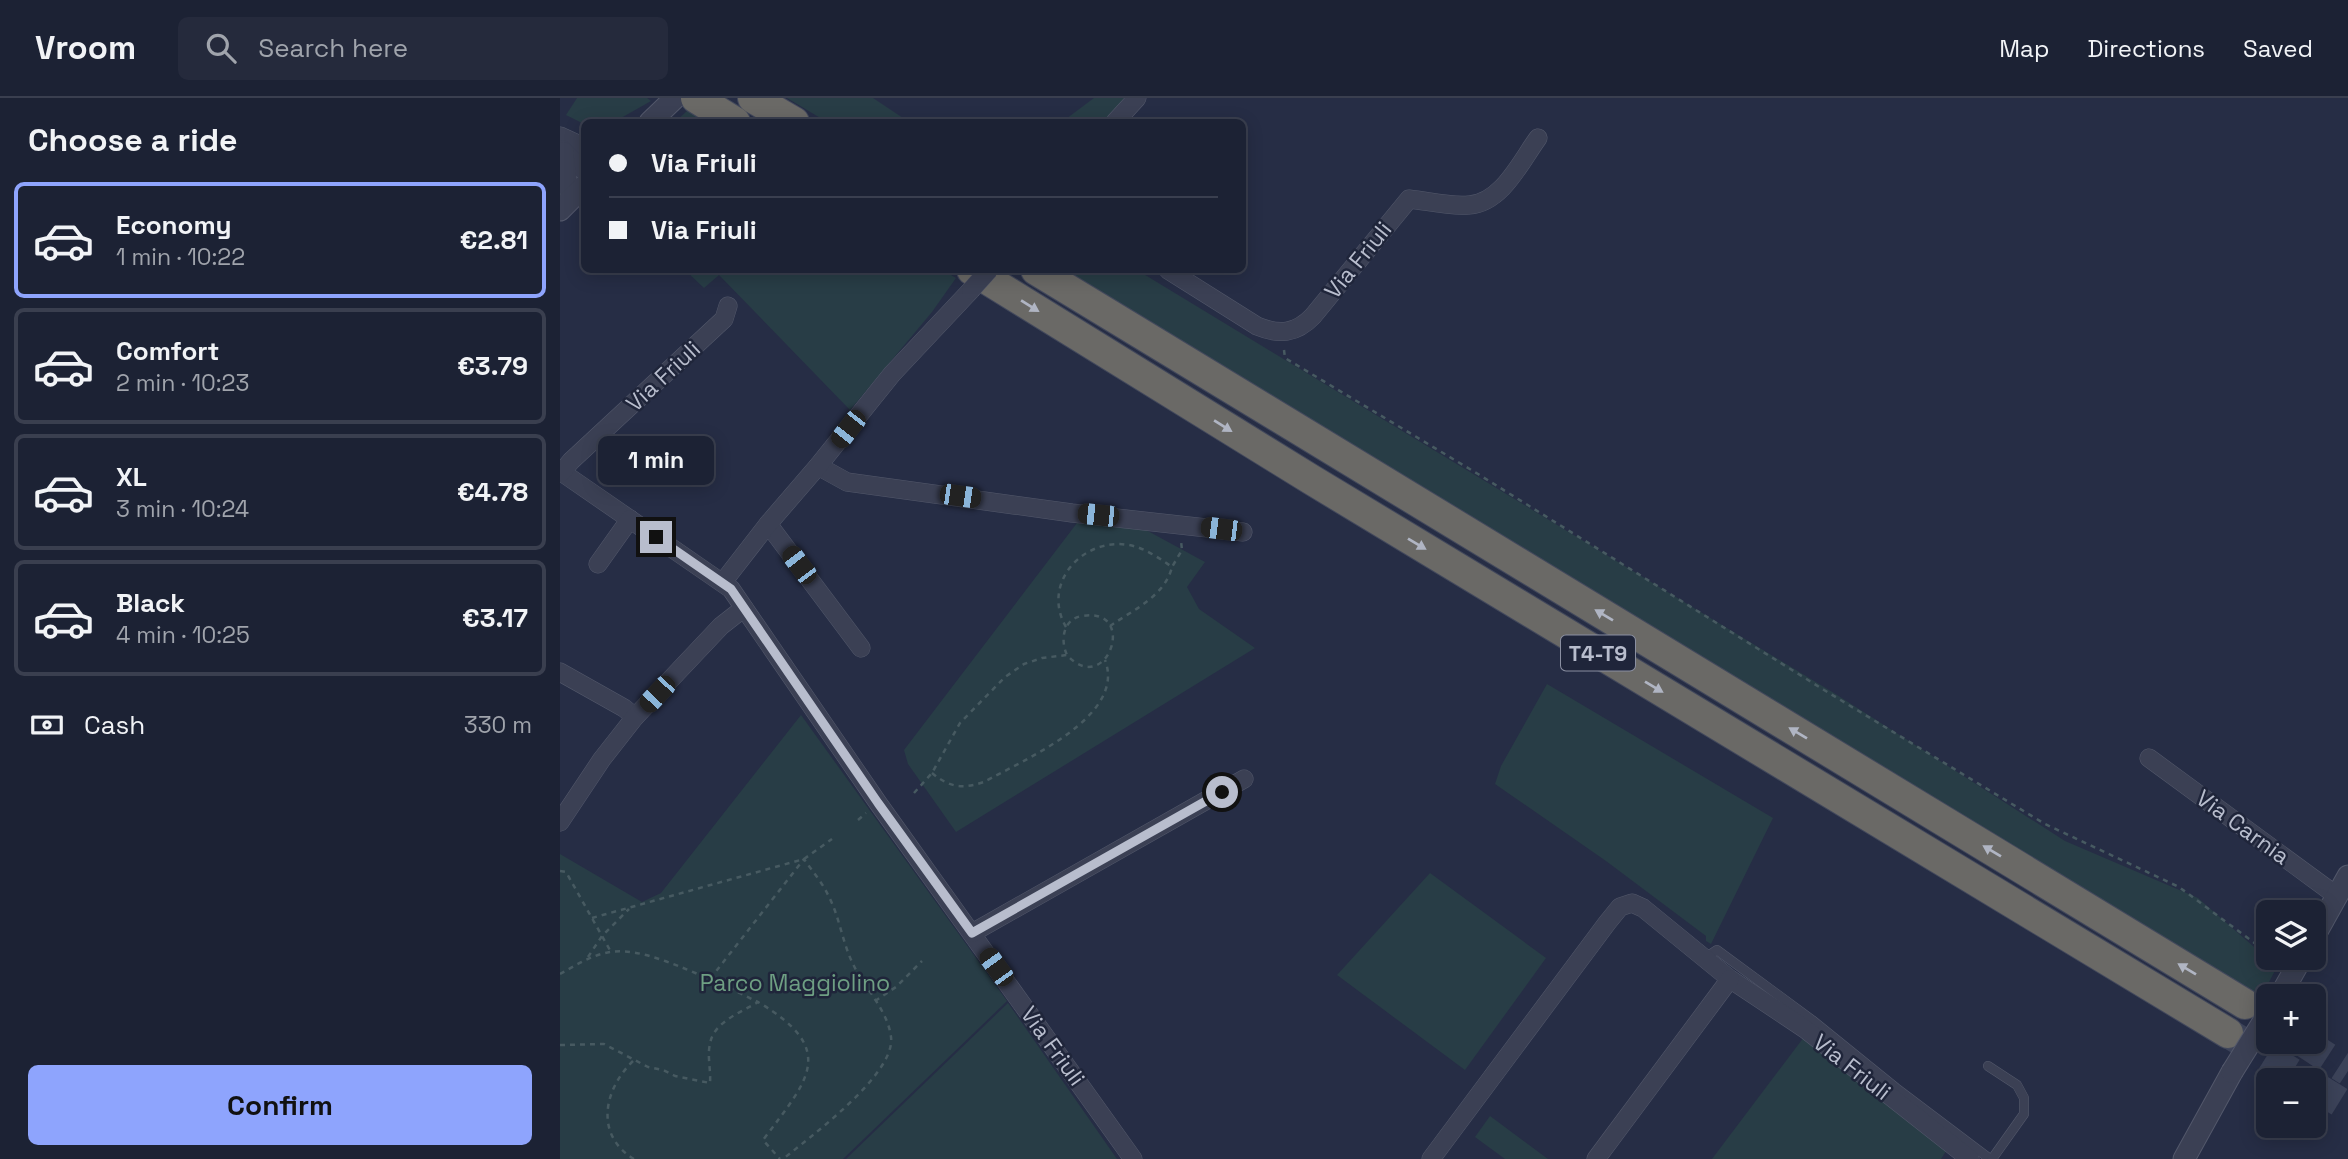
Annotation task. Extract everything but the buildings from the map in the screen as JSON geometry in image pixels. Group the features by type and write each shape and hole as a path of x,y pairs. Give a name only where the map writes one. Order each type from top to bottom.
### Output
{"highway":[{"path":"696,98 730,119"},
{"path":"754,98 789,119"},
{"name":"T4-T9","path":"1041,273 2256,1008"},
{"name":"T4-T9","path":"972,280 1312,480 2228,1033"}],"street":[{"path":"654,119 675,98"},
{"path":"1118,119 1137,98"},
{"name":"Via Friuli","path":"1282,332 1296,330 1305,324 1409,199 1469,205 1482,202 1504,186 1538,138"},
{"path":"561,144 581,147"},
{"path":"561,144 581,167"},
{"path":"561,144 572,199"},
{"path":"1173,273 1256,326 1270,332 1282,332"},
{"path":"723,582 768,524 972,280"},
{"name":"Via Friuli","path":"728,306 724,319 561,472 723,582 1133,1159"},
{"path":"818,466 847,482 1072,513 1242,531"},
{"path":"598,564 630,519"},
{"path":"768,524 861,648"},
{"path":"560,822 601,759 635,717 721,626 744,608"},
{"path":"560,672 635,717"},
{"name":"Via Carnia","path":"2149,758 2336,896"},
{"path":"972,933 1244,779"},
{"path":"2326,915 2348,876"},
{"name":"Via Friuli","path":"1431,1159 1620,907 1632,904 1643,908 1730,979 1805,1030 1970,1159"},
{"path":"1596,1159 1730,979"},
{"path":"2184,1159 2232,1072 2256,1012"}],"lane":[{"path":"1705,958 1717,950 1991,1159 2024,1114 2024,1098 2017,1085 1988,1066"}],"path":[{"path":"1282,332 1285,358 2045,824 2179,887 2256,944"},
{"path":"1110,626 1158,592 1169,578 1182,550 1178,524"},
{"path":"1066,627 1061,619 1058,589 1065,573 1088,551 1102,545 1130,545 1145,550 1172,567"},
{"path":"1095,615 1110,626 1113,647 1105,660 1093,666 1081,665 1067,655 1063,639 1066,627 1081,616 1095,615"},
{"path":"914,793 932,774 960,723 1005,677 1033,661 1067,655"},
{"path":"932,774 945,784 972,786 984,782 1065,736 1085,722 1098,707 1109,671 1105,660"},
{"path":"710,979 804,859 832,839"},
{"path":"592,918 804,859"},
{"path":"560,974 587,959 611,952 629,952 710,979 776,1012 800,1034 810,1062 799,1090 763,1140 782,1159 870,1082 880,1069 892,1039 875,1001 854,966 829,895 804,859"},
{"path":"560,871 566,872 611,952"},
{"path":"587,959 602,936 631,907"},
{"path":"875,1001 896,987 922,961"},
{"path":"560,1045 604,1044 634,1061 675,1076 710,1083 709,1044 714,1033 723,1023 758,1002"},
{"path":"634,1061 619,1074 609,1096 608,1108 608,1124 612,1136 624,1153 634,1159"}],"green space":[{"path":"577,98 647,98 651,101 619,119 581,119 581,122 566,115"},
{"path":"787,98 873,98 904,119 822,119"},
{"path":"1094,98 1137,98 1115,119 1066,119"},
{"path":"688,110 703,119 678,119"},
{"path":"688,273 948,273 956,278 932,312 850,410 719,275 704,288"},
{"path":"1071,273 1142,273 1834,693 2065,841 2198,898 2256,949 2256,970 2275,970 2268,984 2256,984 2256,994 1580,586"},
{"path":"1077,523 1146,530 1205,562 1187,587 1199,609 1255,648 956,832 908,764 904,750"},
{"path":"1547,684 1773,818 1711,944 1706,941 1706,936 1606,861 1495,784 1501,766"},
{"name":"Parco Maggiolino","path":"801,715 1007,1001 843,1159 560,1159 560,854 642,902 661,893"},
{"path":"1430,873 1546,958 1465,1070 1337,975"},
{"path":"1008,1003 1117,1159 846,1159"},
{"path":"1804,1037 1948,1148 1941,1159 1712,1159"},
{"path":"1490,1116 1548,1159 1505,1159 1475,1137"}],"tunnel":[{"path":"2228,1033 2285,1068"},
{"path":"2322,1054 2348,1071"},
{"path":"2326,1093 2348,1107"}],"route":[{"path":"656,537 731,589 878,803 972,933 1222,792"}]}
